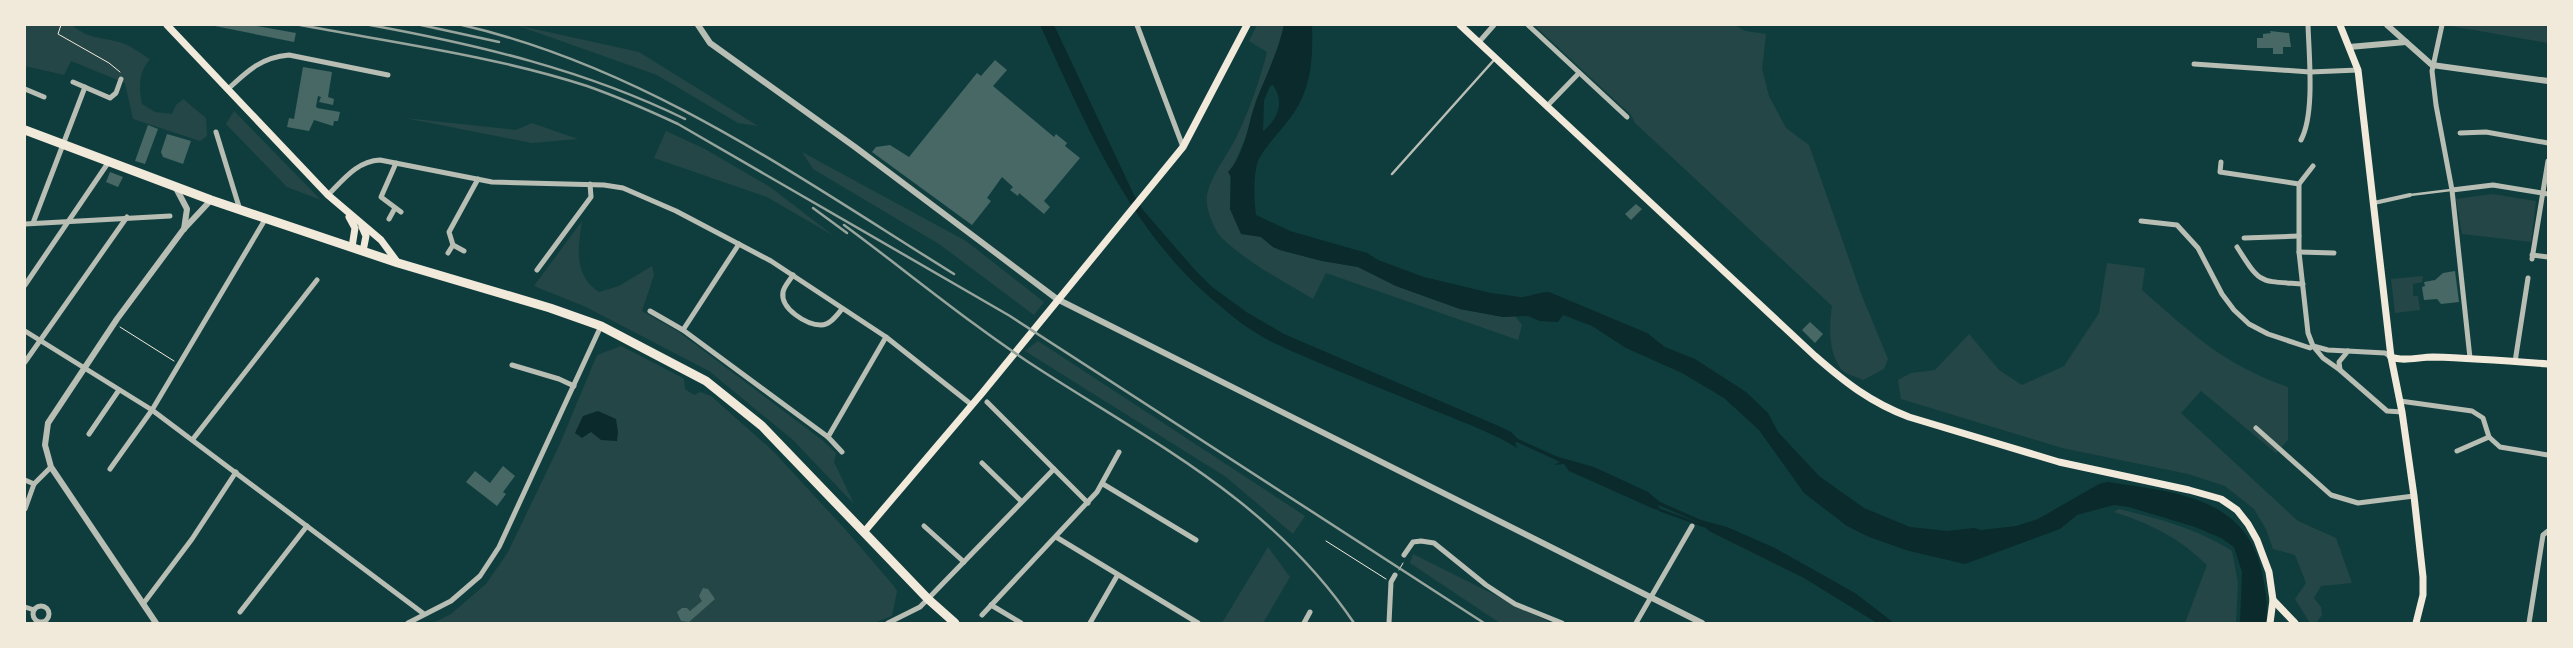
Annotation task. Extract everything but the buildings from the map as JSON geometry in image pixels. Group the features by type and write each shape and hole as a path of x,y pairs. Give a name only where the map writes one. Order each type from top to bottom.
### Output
{"highway":[{"path":"25,130 62,146 210,200 398,263 550,308 601,326 706,380 762,426 928,599 955,623"}],"main road":[{"path":"168,25 328,195 380,240 398,263"},
{"path":"864,532 972,405 1056,299 1183,147 1247,25"},
{"path":"1460,25 1815,356 1860,394 1885,408 1909,417 2060,462 2188,490 2220,499 2237,510 2257,540 2269,572 2273,600 2270,623"},
{"path":"2340,25 2358,70 2391,357 2402,412 2414,496 2423,577 2422,595 2416,623"},
{"path":"348,214 355,228 352,247"},
{"path":"361,224 366,236 363,251"},
{"path":"2391,357 2397,360 2425,357 2470,358 2548,364"},
{"path":"2273,600 2295,623"}],"street":[{"path":"698,25 710,43 855,148 1056,299 1702,623"},
{"path":"1137,25 1183,147"},
{"path":"1479,42 1494,25"},
{"path":"1528,25 1627,117"},
{"path":"2301,140 2307,129 2310,72 2308,25"},
{"path":"2387,25 2432,65 2548,81"},
{"path":"2442,25 2432,65 2436,105 2452,190 2470,358"},
{"path":"2349,47 2406,42"},
{"path":"228,89 252,67 276,56 289,56 388,75"},
{"path":"2194,64 2310,72 2358,70"},
{"path":"1548,105 1579,73"},
{"path":"73,82 110,98 114,97 121,79"},
{"path":"33,223 85,87"},
{"path":"25,89 44,97"},
{"path":"216,132 240,210"},
{"path":"2460,133 2486,132 2548,143"},
{"path":"328,195 354,170 367,162 380,160 513,184 590,184 623,188 676,211 793,275 886,337 972,405"},
{"path":"2548,161 2545,194 2532,257 2548,257"},
{"path":"2221,162 2220,172 2299,184"},
{"path":"25,285 108,163"},
{"path":"396,163 381,194 384,201 401,212"},
{"path":"2312,166 2299,184 2299,252 2308,334 2313,346 2323,358 2340,370 2387,411 2402,412"},
{"path":"448,253 453,245 450,231 478,179"},
{"path":"537,270 590,198 590,184"},
{"path":"2452,190 2493,185 2545,194"},
{"path":"176,188 187,209 183,230"},
{"path":"2374,203 2410,195"},
{"path":"156,623 52,467 45,445 48,423 84,366 183,230 210,200"},
{"path":"390,218 395,208"},
{"path":"25,224 70,220 170,216"},
{"path":"25,362 127,217"},
{"path":"110,469 152,410 266,218"},
{"path":"2141,221 2177,225 2198,248 2222,294 2234,310 2250,324 2268,334 2302,348 2313,346 2385,354 2391,357"},
{"path":"2244,238 2299,236"},
{"path":"683,330 739,244"},
{"path":"453,245 464,251"},
{"path":"2237,247 2259,278 2270,282 2303,284"},
{"path":"2299,252 2334,253"},
{"path":"793,275 783,291 784,299 793,313 801,319 822,325 831,322 842,309"},
{"path":"2515,362 2528,278"},
{"path":"193,439 317,280"},
{"path":"650,311 683,330 828,436 842,452"},
{"path":"408,623 451,601 480,576 499,547 601,326"},
{"path":"25,331 84,366 193,439 424,614"},
{"path":"828,436 886,337"},
{"path":"2340,370 2339,362 2348,351"},
{"path":"512,365 559,379 574,386"},
{"path":"89,434 120,390"},
{"path":"2400,401 2472,411 2483,418 2489,437 2500,447 2548,455"},
{"path":"987,402 1088,503"},
{"path":"2256,428 2331,495 2358,503 2414,496"},
{"path":"2457,451 2489,437"},
{"path":"982,615 1088,503 1103,484 1119,452"},
{"path":"982,463 1022,501"},
{"path":"25,509 34,484 52,467"},
{"path":"888,623 920,607 1054,470"},
{"path":"143,604 192,539 236,472"},
{"path":"25,480 34,484"},
{"path":"1103,484 1196,540"},
{"path":"240,612 307,526"},
{"path":"924,526 964,562"},
{"path":"1636,623 1692,526"},
{"path":"2530,623 2543,535 2548,531"},
{"path":"1056,537 1189,621 1198,623"},
{"path":"1404,555 1413,542 1421,540 1434,544 1486,586 1508,599 1562,623"},
{"path":"1389,623 1391,582 1395,575"},
{"path":"1090,623 1117,576"},
{"path":"991,605 1021,623"},
{"path":"25,607 34,610"},
{"path":"1304,623 1310,612"}],"lane":[{"path":"1392,174 1496,58"},
{"path":"2410,195 2452,190"}],"path":[{"path":"61,25 58,34 109,63 122,74 121,79"},
{"path":"114,323 179,364"},
{"path":"1326,541 1391,582"},
{"path":"1395,575 1404,562"}],"shaded area":[{"path":"25,25 72,25 83,33 119,42 135,49 150,59 143,70 140,80 142,104 155,112 172,114 176,105 183,99 206,118 207,136 200,141 133,119 125,83 71,61 64,75 25,66"},
{"path":"516,25 639,52 758,126 738,123 657,75"},
{"path":"1040,25 1054,25 1134,195 1143,210 1212,287 1248,313 1284,334 1501,427 1511,432 1518,439 1558,457 1594,467 1648,492 1660,502 1701,520 1727,527 1775,548 1855,593 1894,623 1877,623 1804,578 1709,531 1700,523 1658,505 1660,510 1654,509 1569,471 1564,464 1554,465 1560,462 1517,442 1515,443 1517,448 1479,428 1294,352 1245,326 1187,276 1160,245 1135,211 1094,139"},
{"path":"1257,25 1284,25 1279,44 1251,117 1248,132 1233,167 1230,169 1230,209 1242,234 1261,237 1280,250 1322,261 1358,267 1396,286 1460,309 1503,317 1515,316 1522,325 1518,340 1326,273 1313,299 1254,264 1222,238 1208,212 1207,195 1216,173 1241,128 1261,73 1267,52 1249,41"},
{"path":"1284,25 1312,25 1310,70 1301,101 1258,161 1254,188 1256,215 1290,231 1367,253 1378,260 1424,277 1491,293 1520,297 1549,292 1647,333 1665,347 1695,359 1746,392 1768,413 1778,432 1819,476 1864,508 1910,527 1947,531 2016,526 2038,519 2099,484 2108,482 2183,495 2205,503 2225,514 2242,530 2255,550 2265,589 2266,623 2240,623 2242,572 2234,547 2221,538 2195,527 2129,507 2114,505 2077,515 2060,529 1965,564 1909,551 1869,537 1847,526 1804,493 1759,430 1724,398 1682,373 1626,348 1592,326 1563,315 1558,322 1540,321 1528,316 1503,317 1460,309 1396,286 1358,267 1322,261 1280,250 1261,237 1241,234 1230,209 1231,177 1228,172 1234,165 1242,148 1256,101","holes":["1273,85 1277,91 1279,104 1276,116 1263,131 1264,101 1270,86"]},
{"path":"1534,25 1735,25 1745,31 1766,34 1762,69 1769,96 1786,128 1809,145 1862,296 1888,359 1884,369 1863,380 1843,371 1837,362 1832,346 1830,322 1832,306 1635,123 1631,115"},
{"path":"2548,25 2548,43 2451,26"},
{"path":"234,111 321,200 287,187 226,124"},
{"path":"405,118 516,130 532,123 578,139 532,143"},
{"path":"666,131 705,149 770,187 834,236 767,197 654,158"},
{"path":"802,152 966,241 1044,302 1034,315 939,244 813,169"},
{"path":"2492,194 2536,201 2531,242 2462,234 2456,199"},
{"path":"582,221 579,260 585,278 591,285 599,292 619,286 652,266 654,275 642,311 679,332 822,440 836,453 834,462 854,504 793,440 709,371 586,307 534,286"},
{"path":"2107,263 2145,268 2142,290 2176,320 2209,346 2245,369 2288,387 2288,440 2276,453 2201,391 2181,413 2298,521 2336,538 2352,583 2321,586 2314,598 2321,607 2322,615 2316,623 2310,623 2295,599 2306,583 2295,555 2273,549 2266,529 2254,509 2225,486 2188,474 2062,448 1901,399 1898,380 1911,373 1935,370 1969,334 1999,370 2022,385 2064,366 2099,313"},
{"path":"2423,276 2422,282 2413,284 2413,296 2418,296 2420,310 2395,313 2391,279"},
{"path":"1038,341 1305,516 1293,534 1226,477 1025,351"},
{"path":"621,346 684,379 685,389 694,395 700,392 711,396 772,450 844,528 893,585 897,591 892,616 874,623 433,623 451,614 486,584 508,552 559,446 597,355"},
{"path":"598,411 616,419 617,441 601,440 591,432 582,438 575,433 583,416"},
{"path":"2119,509 2191,530 2232,551 2238,583 2236,623 2185,623 2207,565 2164,532 2114,512"},
{"path":"1268,547 1290,577 1263,623 1222,623"},
{"path":"1413,554 1551,623 1500,623 1410,563"}],"waterway":[{"path":"1660,510 1704,526"}],"railway":[{"path":"300,25 516,66 587,86 678,124 1010,316 1484,623"},
{"path":"370,25 451,41 531,61 609,86 685,119"},
{"path":"421,25 499,42"},
{"path":"462,25 529,44 594,68 657,97 718,129 778,164 954,274"},
{"path":"813,208 847,233"},
{"path":"844,225 1014,352 1169,451 1210,479 1250,510 1287,543 1322,581 1354,623"}]}
